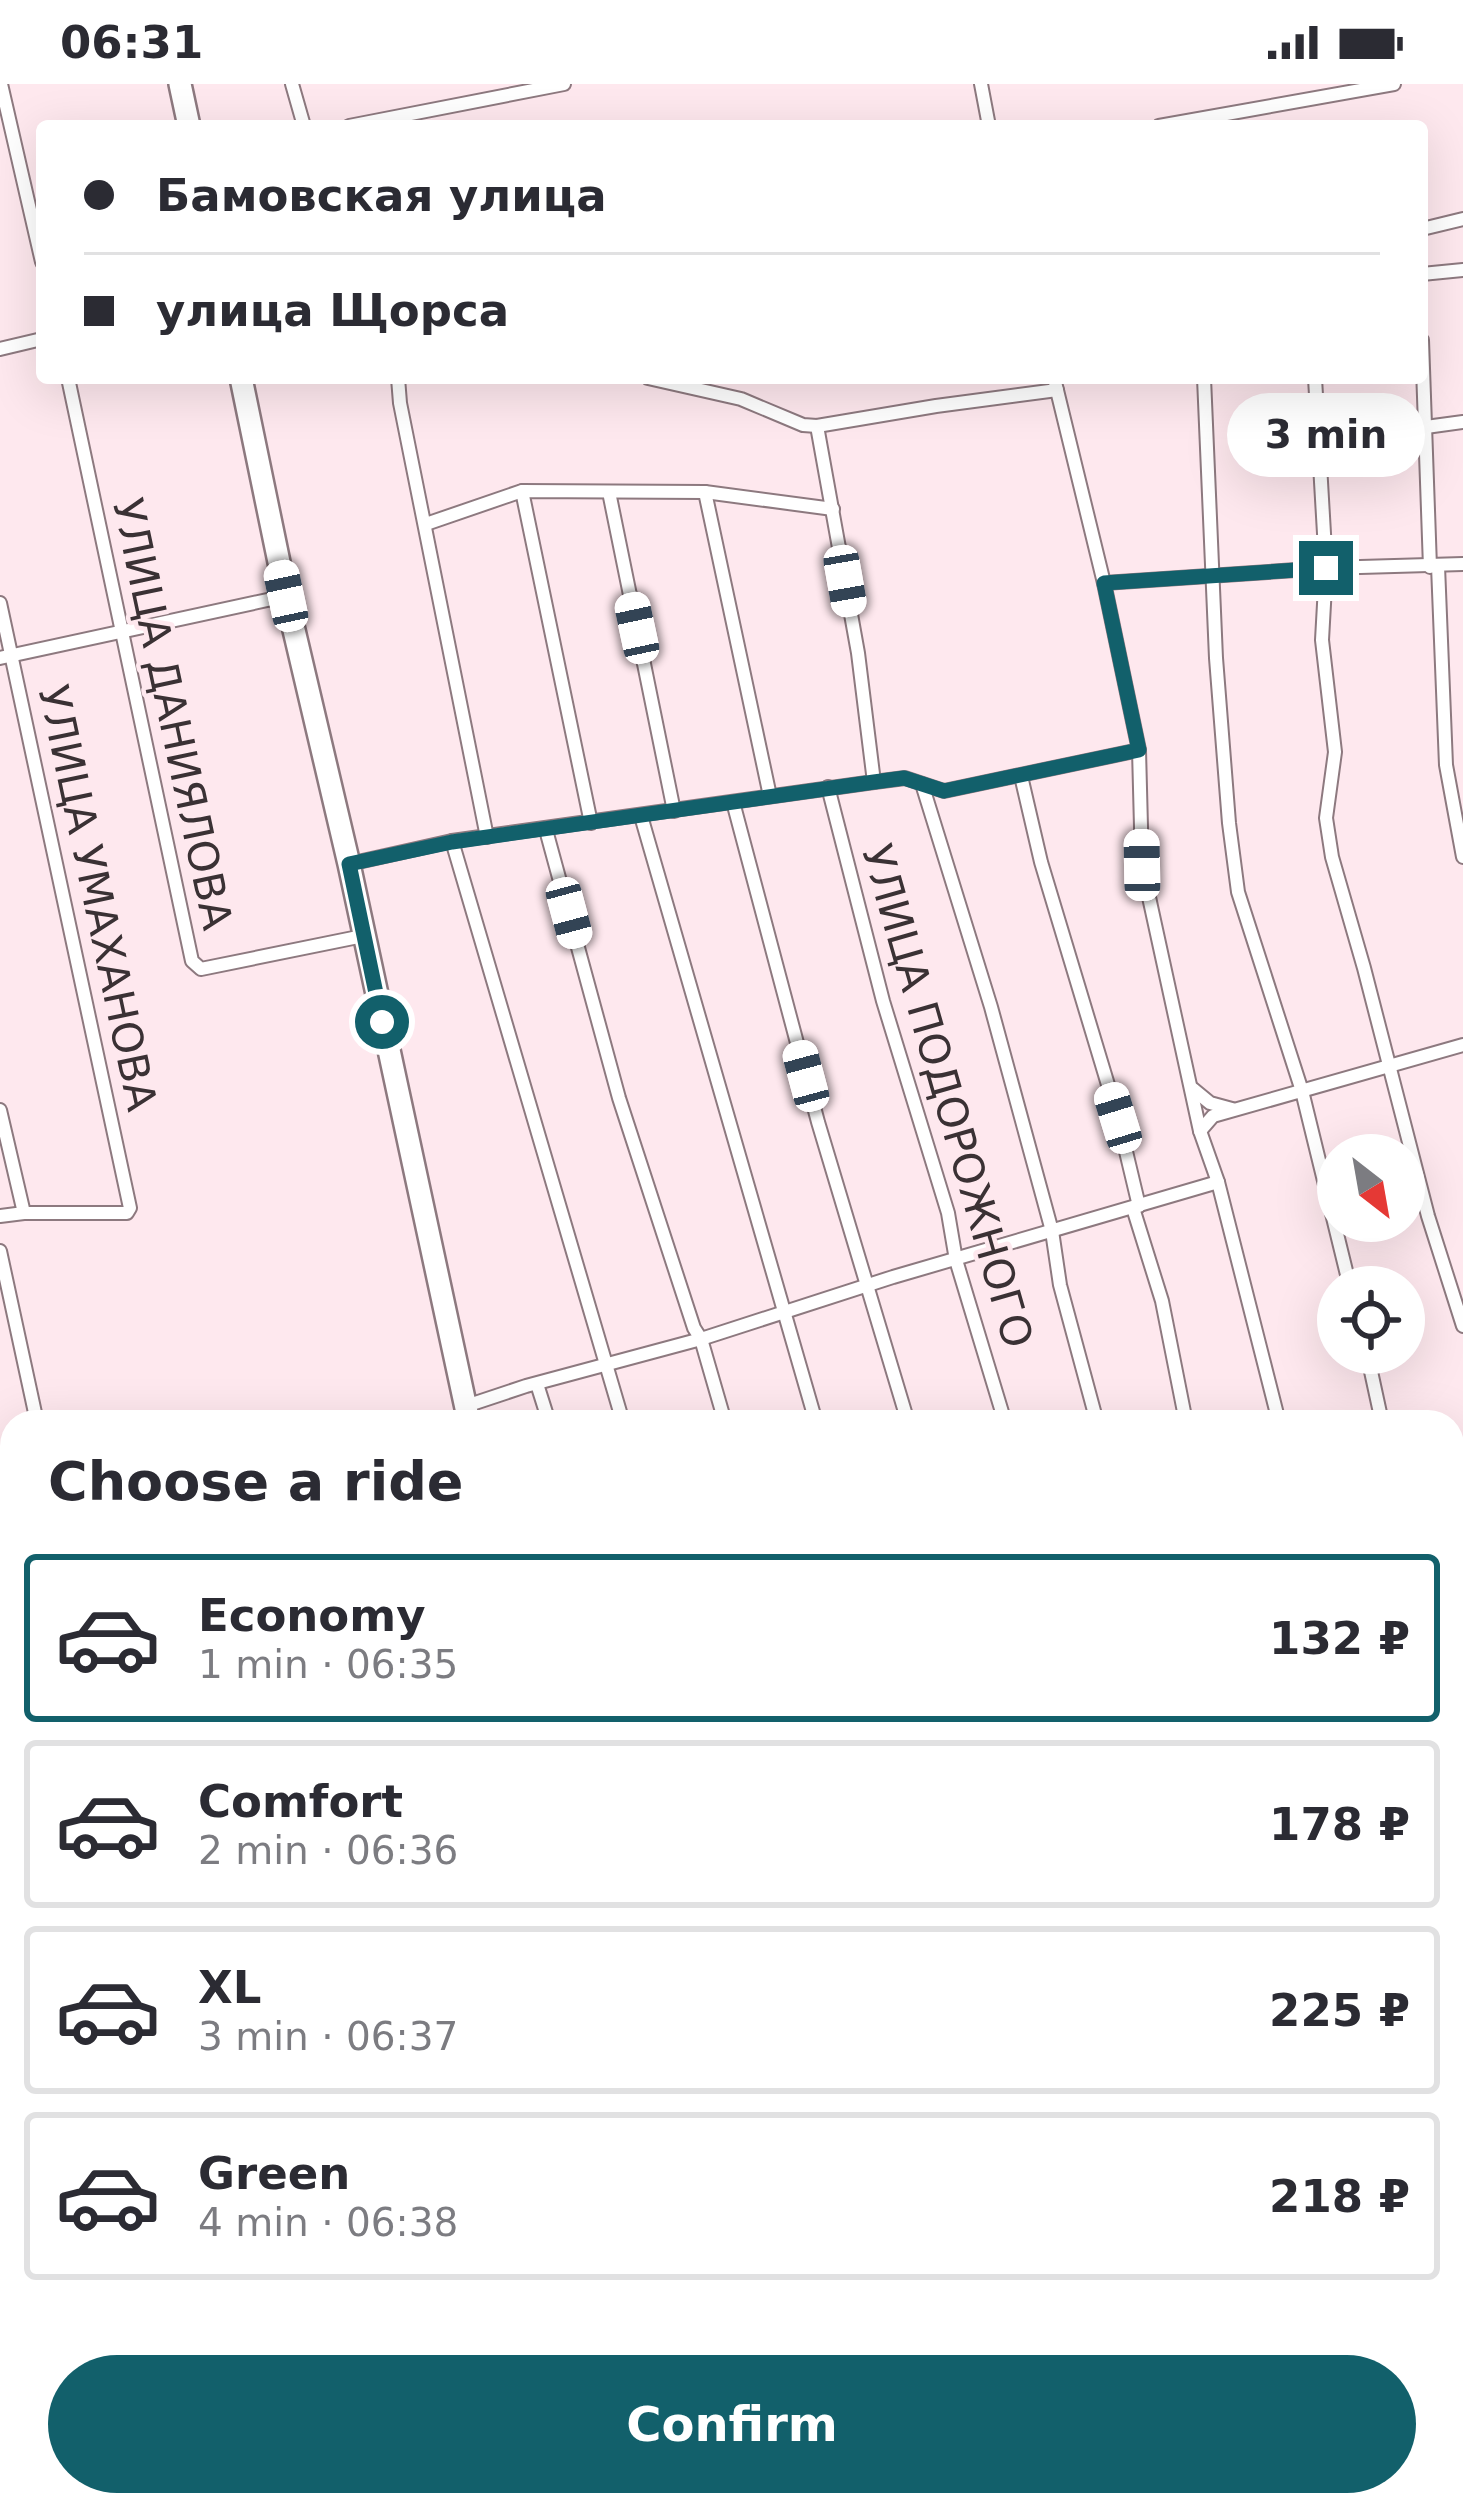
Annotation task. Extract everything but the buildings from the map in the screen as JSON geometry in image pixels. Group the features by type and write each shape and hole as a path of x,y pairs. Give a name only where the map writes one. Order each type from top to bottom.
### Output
{"highway":[{"path":"180,84 188,120"},
{"path":"242,384 467,1410"}],"street":[{"path":"1,84 36,236"},
{"path":"292,84 302,120"},
{"path":"380,120 564,84"},
{"path":"981,84 988,120"},
{"path":"1193,120 1394,84"},
{"path":"1428,228 1463,219"},
{"path":"1428,273 1463,270"},
{"path":"0,349 36,340"},
{"name":"УЛИЦА ДАНИЯЛОВА","path":"69,384 192,961 201,969 363,936"},
{"path":"398,384 487,837"},
{"path":"673,384 741,400 817,426 1055,384 1139,750 1142,865 1200,1131 1218,1182 1277,1410"},
{"path":"1204,384 1212,576 1238,892 1302,1090 1346,1266"},
{"path":"1315,384 1326,568 1322,640 1335,752 1326,818 1332,857 1428,1216 1463,1326"},
{"path":"1424,384 1445,765 1463,857"},
{"path":"1426,427 1463,422"},
{"path":"817,426 858,653 874,782"},
{"path":"426,524 522,491 705,491 833,508"},
{"path":"522,491 591,823"},
{"path":"705,491 770,796"},
{"path":"609,492 674,811"},
{"path":"1104,583 1463,564"},
{"path":"6,657 286,596"},
{"name":"УЛИЦА УМАХАНОВА","path":"0,603 6,657 130,1208 127,1213 24,1213"},
{"path":"349,864 452,842 904,778 944,791 1139,750"},
{"path":"1021,776 1041,862 1118,1118 1184,1410"},
{"path":"922,784 991,1007 1094,1410"},
{"name":"УЛИЦА ПОДОРОЖНОГО","path":"828,788 883,1001 1001,1410"},
{"path":"733,802 818,1122 904,1410"},
{"path":"641,816 813,1410"},
{"path":"546,830 619,1098 722,1410"},
{"path":"452,842 619,1410"},
{"path":"1200,1131 1213,1116 1234,1109 1463,1046"},
{"path":"1191,1087 1210,1103 1234,1109"},
{"path":"0,1110 24,1213 0,1216"},
{"path":"477,1410 537,1384 1218,1182"},
{"path":"0,1251 34,1410"},
{"path":"1372,1374 1379,1410"},
{"path":"537,1384 545,1410"}],"route":[{"path":"382,1022 349,864 452,842 904,778 944,791 1139,750 1104,583 1326,568"}]}
